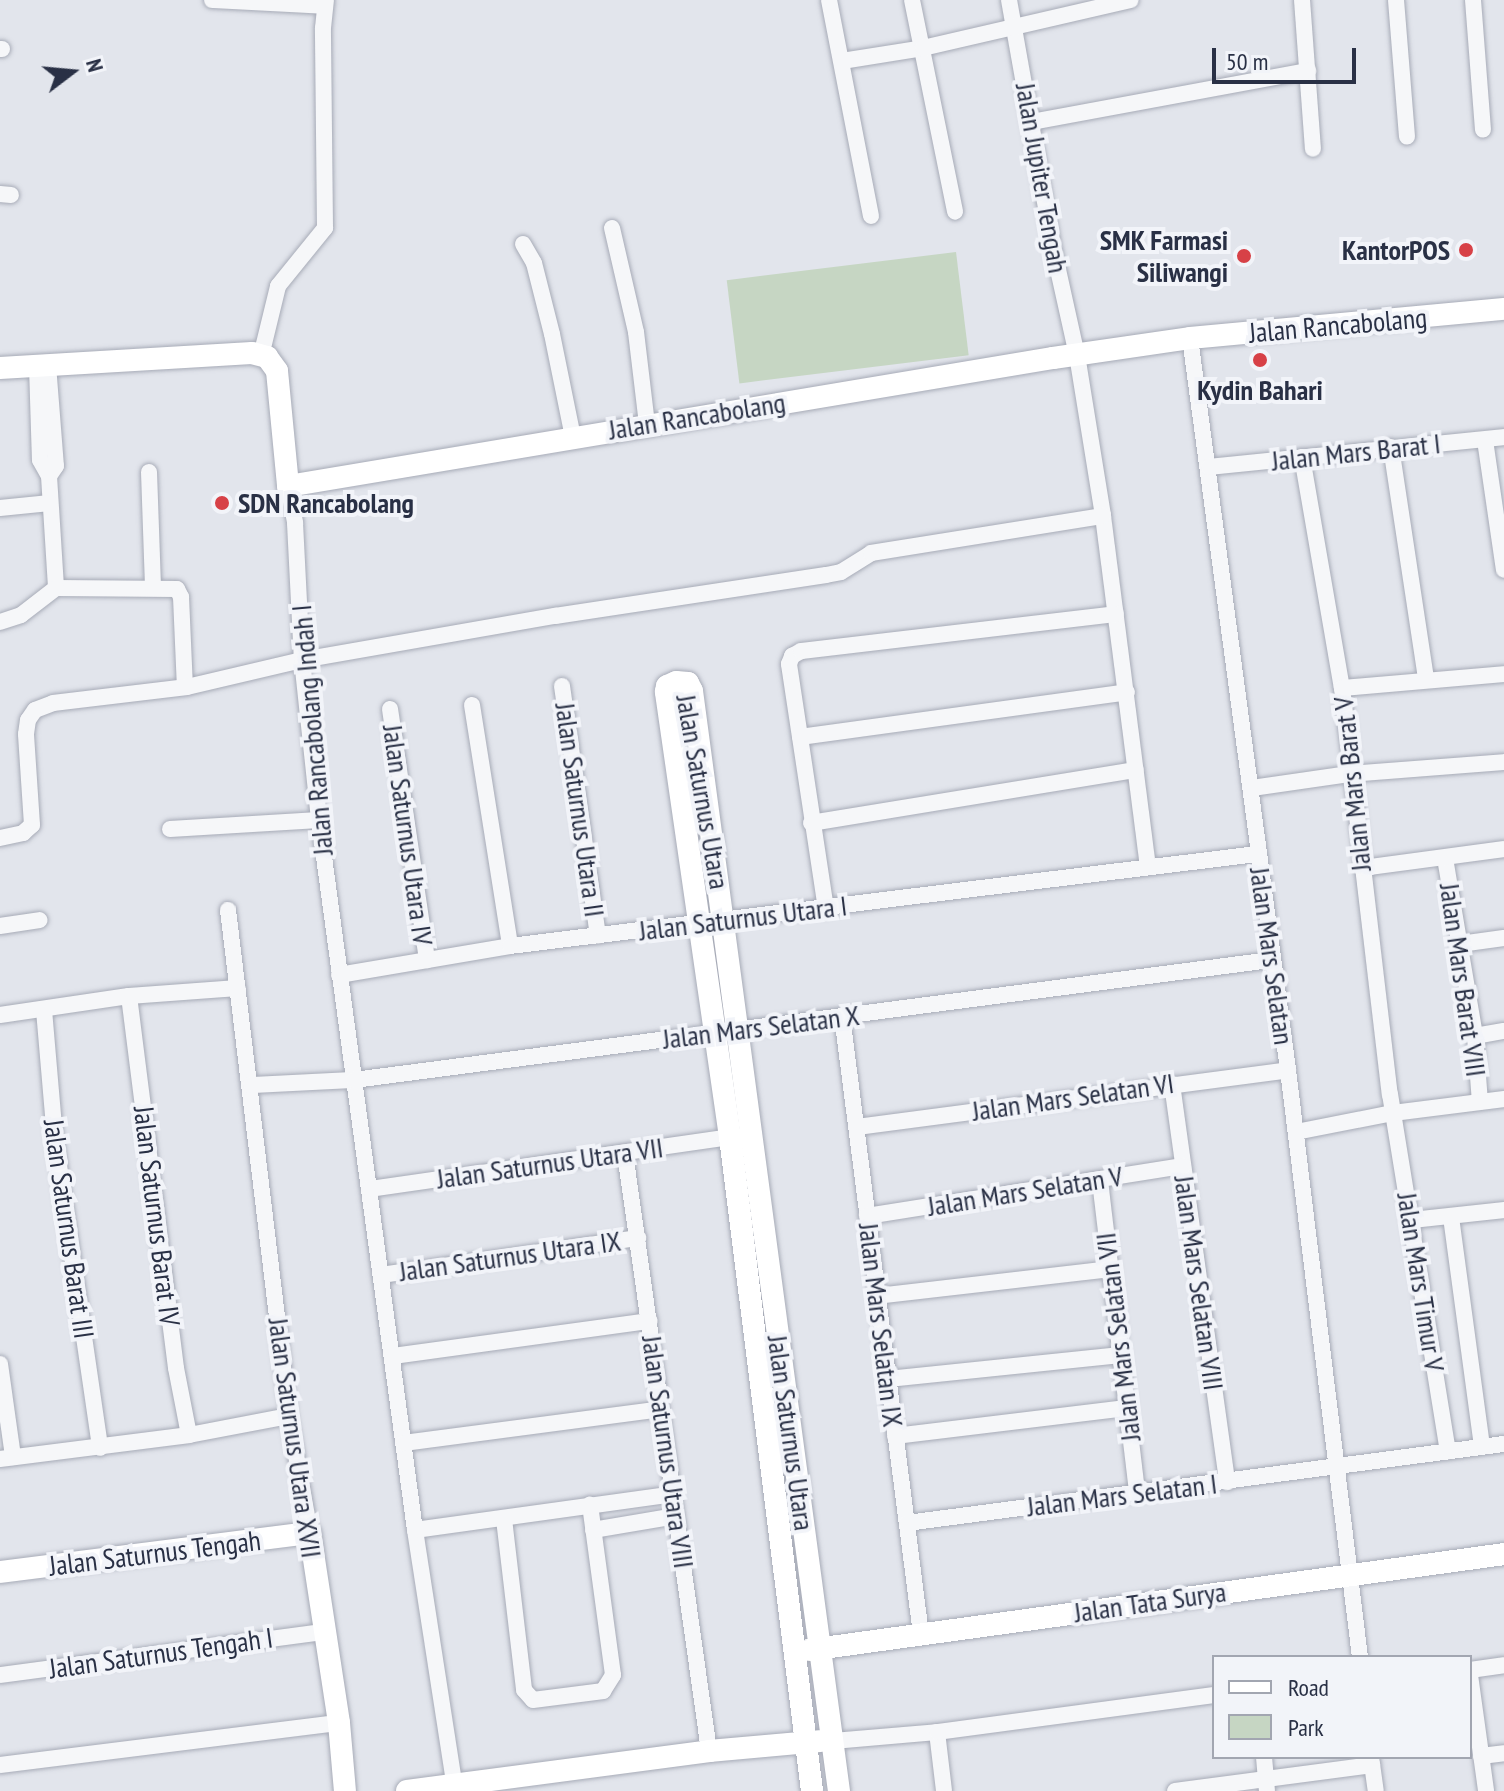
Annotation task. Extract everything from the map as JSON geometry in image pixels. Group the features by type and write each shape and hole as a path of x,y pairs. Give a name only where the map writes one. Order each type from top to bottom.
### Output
{"street":[{"path":"212,0 326,3 325,228 323,235 282,280 261,356"},
{"path":"829,0 871,216"},
{"path":"912,0 955,212"},
{"name":"Jalan Jupiter Tengah","path":"1009,0 1048,221 1077,355 1103,516 1148,867"},
{"path":"842,61 923,48 1098,3 1131,0"},
{"path":"1302,0 1313,149"},
{"path":"1396,0 1407,137"},
{"path":"1473,0 1483,130"},
{"path":"1032,122 1308,71"},
{"path":"612,228 636,332 647,424"},
{"path":"523,244 530,252 545,306 573,437"},
{"name":"Jalan Rancabolang","path":"288,486 647,424 1190,338 1504,309"},
{"name":"Jalan Mars Selatan","path":"1190,338 1252,788 1257,854 1296,1132 1360,1655"},
{"path":"0,368 252,353 267,357 277,371 288,486"},
{"path":"42,365 40,460 49,476 56,588"},
{"name":"Jalan Mars Barat I","path":"1209,467 1504,437"},
{"path":"1485,440 1504,570"},
{"path":"1391,447 1426,678"},
{"name":"Jalan Mars Barat V","path":"1302,457 1342,688 1349,774 1393,1113"},
{"path":"149,472 153,588"},
{"name":"Jalan Rancabolang Indah I","path":"288,486 295,523 302,660 319,820 415,1530 454,1783"},
{"path":"0,508 50,503"},
{"path":"0,838 23,833 32,825 26,734 28,720 35,710 53,703 185,687 302,660 555,616 826,575 841,572 871,553 1103,516"},
{"path":"0,622 21,615 56,588 172,587 181,597 185,687"},
{"path":"826,909 789,664 792,656 801,651 1116,614"},
{"path":"1342,688 1426,678 1504,674"},
{"name":"Jalan Saturnus Utara","path":"812,1791 730,1137 666,692 670,684 676,682 691,687 839,1791"},
{"name":"Jalan Saturnus Utara II","path":"562,686 598,935"},
{"path":"800,737 1127,692"},
{"path":"472,705 510,946"},
{"name":"Jalan Saturnus Utara IV","path":"390,709 427,960"},
{"path":"1252,788 1349,774 1504,762"},
{"path":"811,823 1136,770"},
{"path":"170,829 319,820"},
{"path":"1362,868 1504,849"},
{"name":"Jalan Saturnus Utara I","path":"339,975 510,946 1257,854"},
{"name":"Jalan Mars Barat VIII","path":"1445,858 1475,1036 1480,1102"},
{"name":"Jalan Saturnus Utara XVII","path":"228,910 289,1416 339,1723 345,1791"},
{"path":"0,926 40,920"},
{"path":"1460,944 1504,938"},
{"name":"Jalan Mars Selatan X","path":"251,1085 354,1080 1271,960"},
{"path":"0,1015 129,996 238,988"},
{"name":"Jalan Saturnus Barat IV","path":"129,996 176,1368 189,1435"},
{"name":"Jalan Saturnus Barat III","path":"44,1010 57,1152 100,1448"},
{"name":"Jalan Mars Selatan IX","path":"842,1016 921,1634"},
{"path":"1475,1036 1504,1031"},
{"name":"Jalan Mars Selatan VI","path":"857,1127 1288,1070"},
{"name":"Jalan Mars Selatan VIII","path":"1172,1084 1227,1482"},
{"path":"1296,1132 1393,1113 1504,1099"},
{"name":"Jalan Mars Timur V","path":"1393,1113 1448,1451"},
{"name":"Jalan Saturnus Utara VII","path":"370,1189 730,1137"},
{"name":"Jalan Saturnus Utara VIII","path":"625,1153 709,1751"},
{"name":"Jalan Mars Selatan V","path":"867,1216 1183,1166"},
{"name":"Jalan Mars Selatan VII","path":"1100,1181 1137,1493"},
{"path":"1412,1220 1504,1210"},
{"path":"1451,1217 1482,1447"},
{"name":"Jalan Saturnus Utara IX","path":"381,1275 638,1238"},
{"path":"877,1296 1111,1269"},
{"path":"393,1356 650,1321"},
{"path":"888,1379 1121,1355"},
{"path":"0,1364 6,1458 189,1435 289,1416"},
{"path":"895,1436 1126,1408"},
{"path":"404,1443 661,1409"},
{"name":"Jalan Mars Selatan I","path":"907,1523 1504,1444"},
{"path":"415,1530 674,1494"},
{"path":"504,1519 524,1690 533,1700 603,1691 613,1675 590,1505"},
{"path":"593,1530 676,1516"},
{"name":"Jalan Saturnus Tengah","path":"0,1572 310,1533"},
{"name":"Jalan Tata Surya","path":"796,1651 1504,1554"},
{"name":"Jalan Saturnus Tengah I","path":"0,1675 322,1632"},
{"path":"1472,1672 1504,1665"},
{"path":"1472,1687 1486,1791"},
{"path":"407,1791 709,1751 937,1732 1212,1695"},
{"path":"0,1765 339,1723"},
{"path":"937,1732 944,1791"},
{"path":"1481,1756 1504,1753"},
{"path":"1264,1759 1266,1784"},
{"path":"1175,1791 1266,1784 1372,1761 1376,1791"}],"green space":[{"path":"956,252 969,355 739,383 727,280"}],"place":[{"name":"KantorPOS","path":"1466,250"},
{"name":"SMK Farmasi Siliwangi","path":"1244,256"},
{"name":"Kydin Bahari","path":"1260,360"},
{"name":"SDN Rancabolang","path":"222,503"}]}
